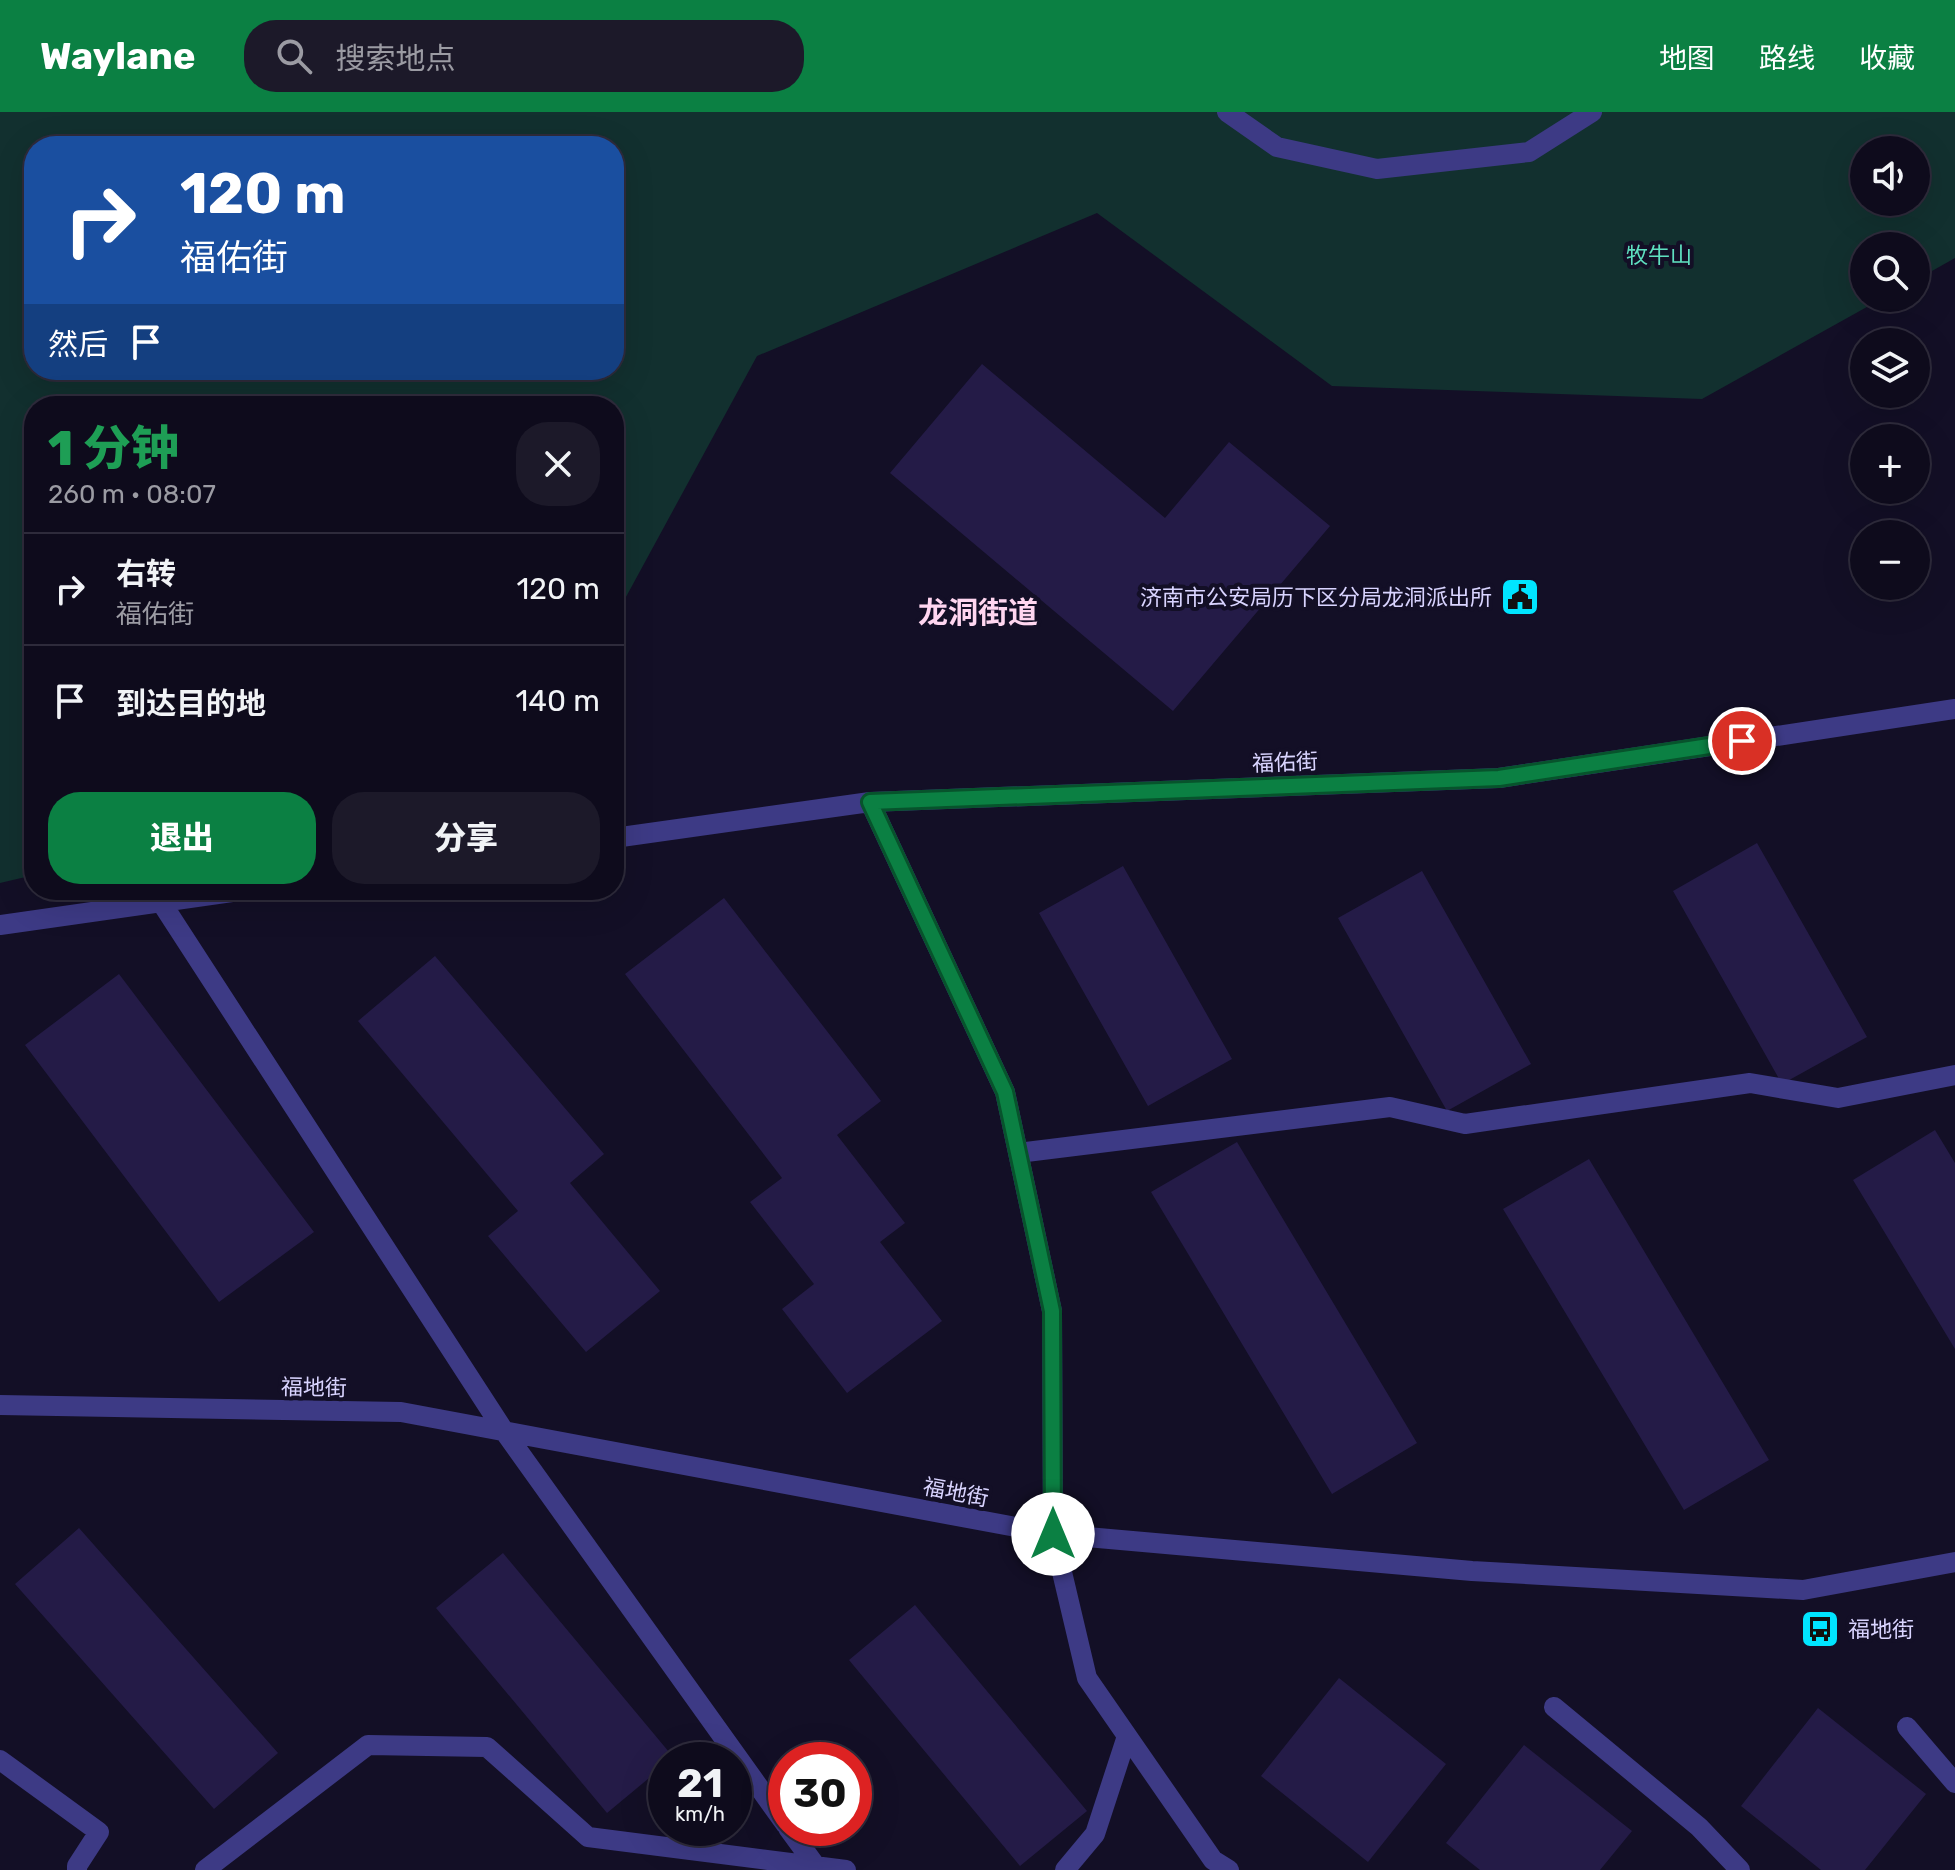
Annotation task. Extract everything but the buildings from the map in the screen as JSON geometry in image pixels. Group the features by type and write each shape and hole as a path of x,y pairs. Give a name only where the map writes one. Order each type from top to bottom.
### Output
{"street":[{"path":"1227,112 1277,147 1377,169 1529,152 1592,112"},
{"name":"福佑街","path":"624,837 870,802 1499,778 1955,709"},
{"path":"870,802 1005,1092 1052,1311 1053,1534 1087,1678 1213,1860 1229,1870"},
{"path":"0,925 175,900"},
{"path":"161,902 504,1431 768,1800"},
{"path":"1018,1153 1390,1107 1465,1124 1750,1083 1838,1098 1955,1075"},
{"name":"福地街","path":"0,1405 401,1412 1053,1534 1472,1571 1803,1590 1955,1562"},
{"path":"1554,1707 1699,1827 1740,1870"},
{"path":"1907,1727 1955,1783"},
{"path":"1065,1870 1095,1834 1127,1736"},
{"path":"205,1870 368,1745 487,1747 588,1837 846,1870"},
{"path":"0,1760 99,1832 77,1870"},
{"path":"804,1846 824,1868"}],"green space":[{"name":"牧牛山","path":"0,112 1955,112 1955,258 1930,272 1930,232 1850,232 1850,312 1858,312 1702,399 1332,386 1097,213 757,356 624,601 624,396 24,396 24,877 0,883"}],"place":[{"name":"济南市公安局历下区分局龙洞派出所","path":"1520,597"},
{"name":"福地街","path":"1820,1629"}],"district":[{"name":"龙洞街道","path":"978,613"}],"route":[{"path":"1053,1534 1052,1311 1005,1092 870,802 1499,778 1742,741"}]}
